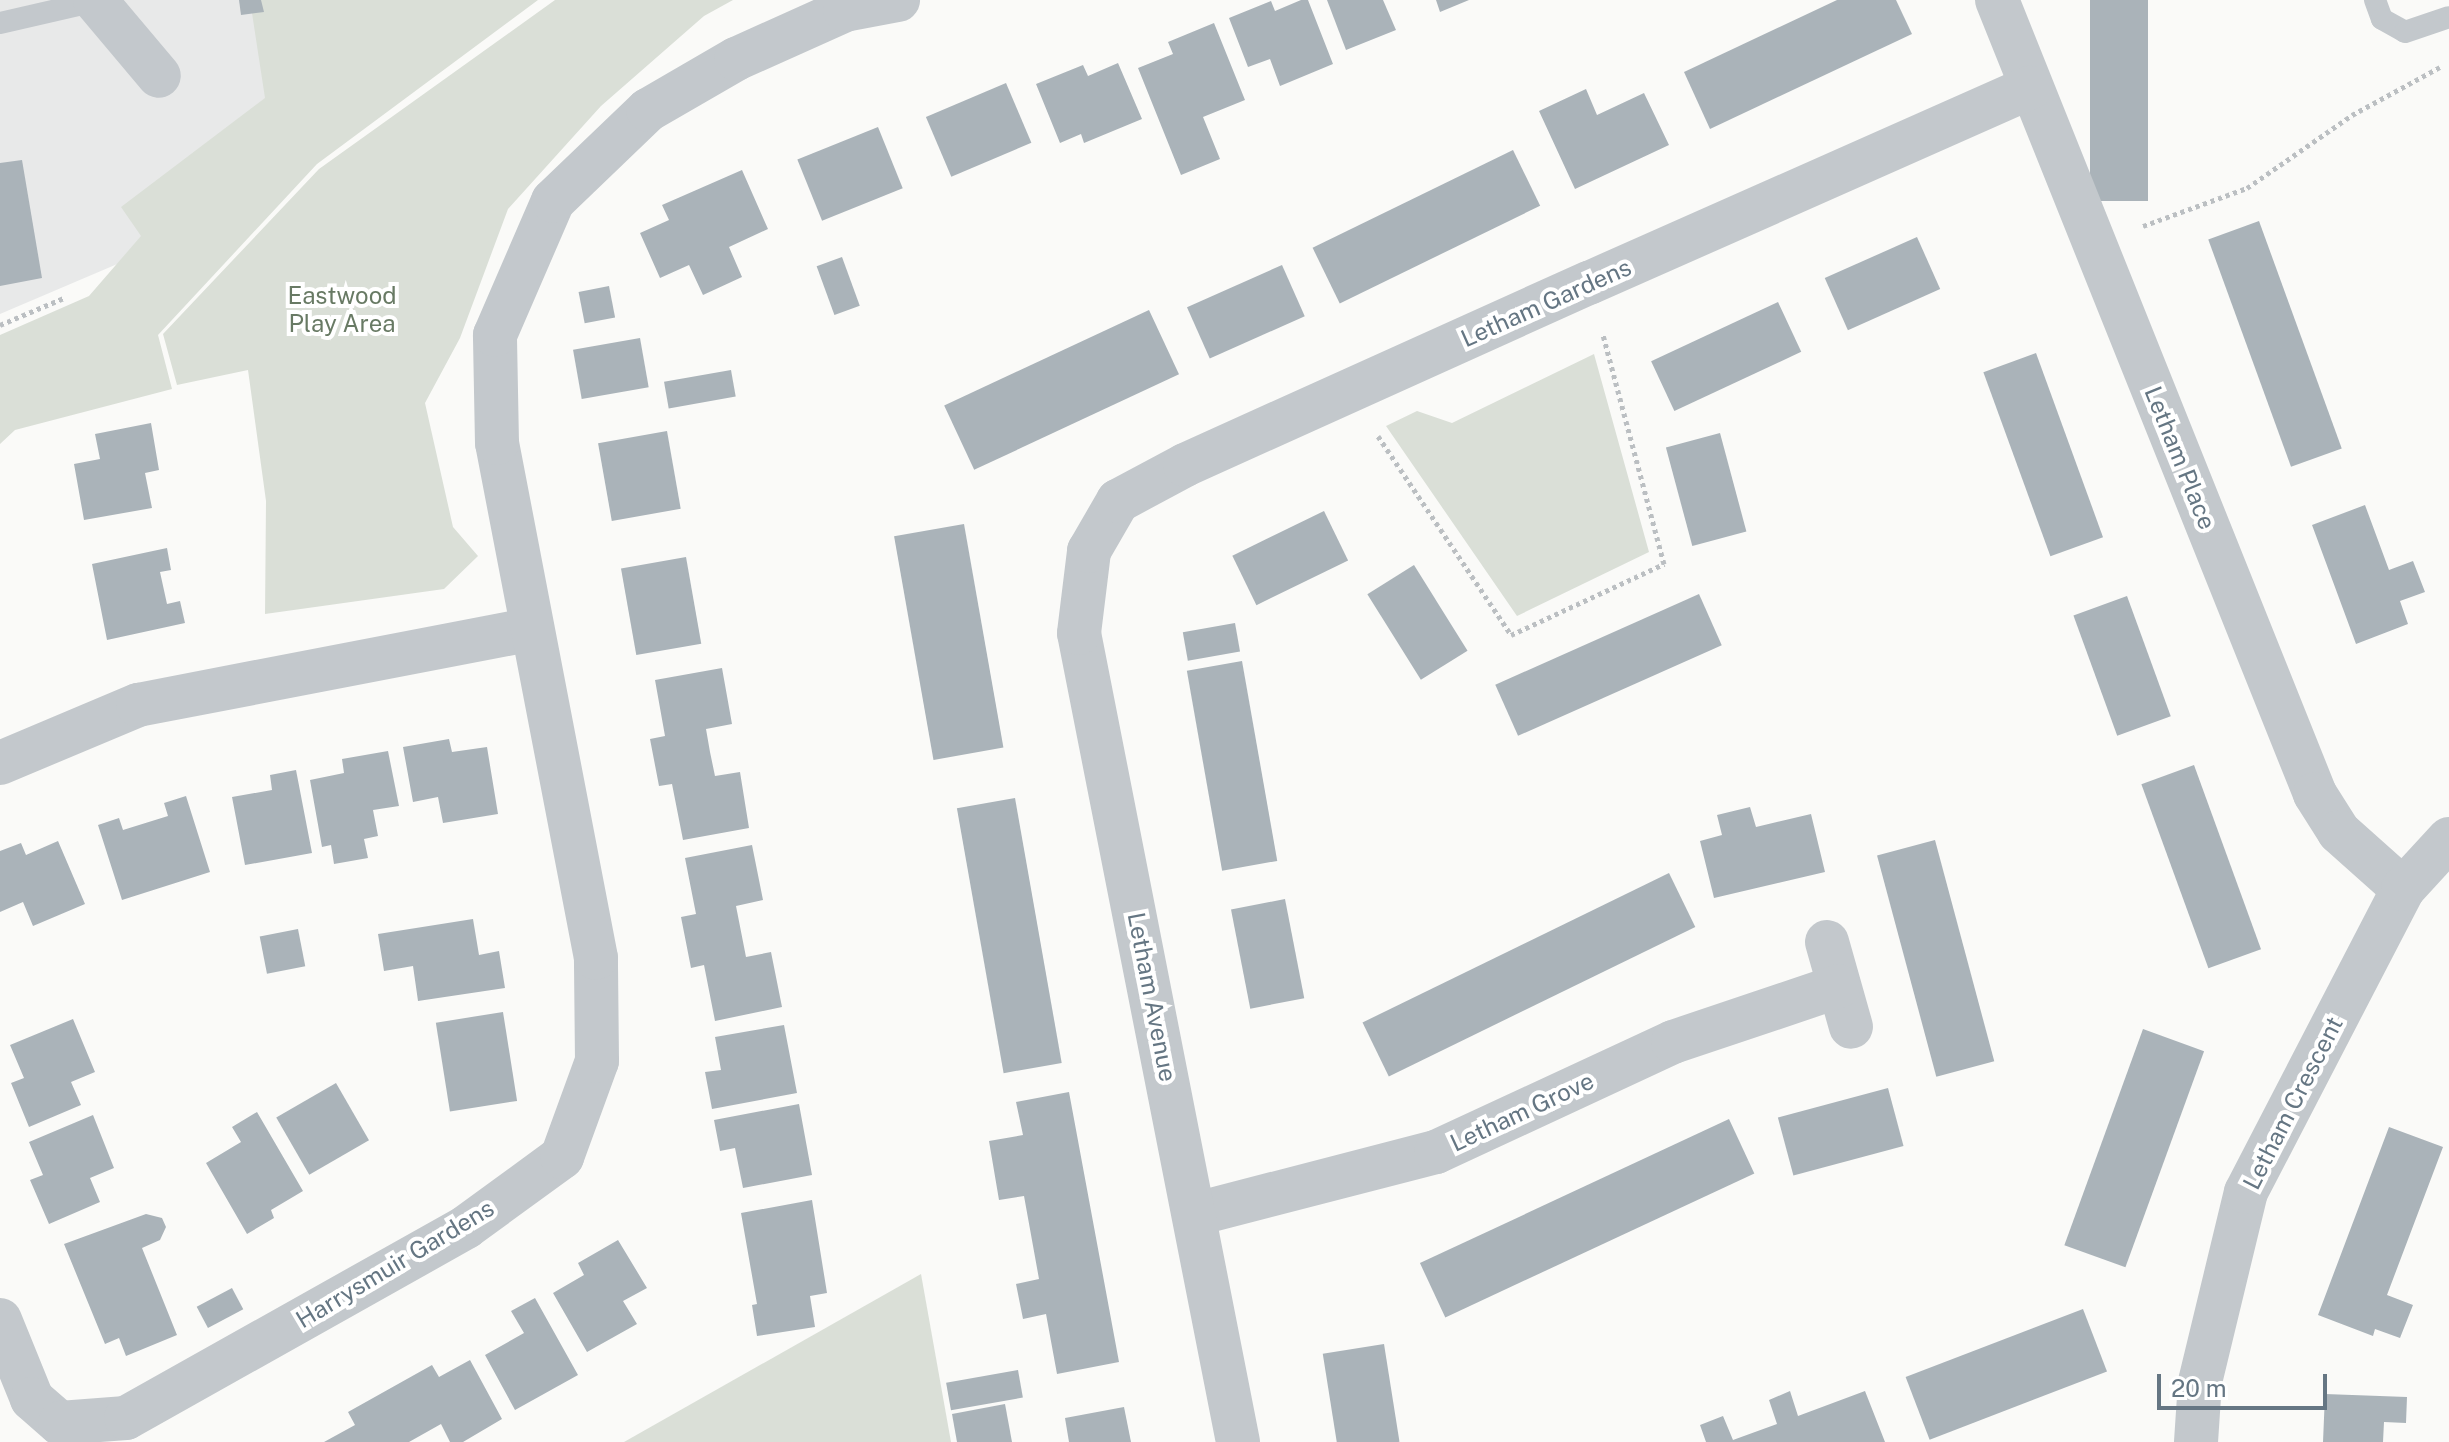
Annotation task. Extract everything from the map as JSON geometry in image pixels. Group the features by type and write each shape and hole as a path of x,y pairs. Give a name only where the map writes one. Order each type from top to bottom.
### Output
{"street":[{"path":"96,0 159,76"},
{"name":"Harrysmuir Gardens","path":"0,1320 32,1399 60,1423 126,1418 466,1227 562,1157 597,1061 596,958 497,443 495,335 553,201 648,110 736,59 845,10 898,0"},
{"name":"Letham Place","path":"1997,0 2315,794 2339,832 2403,889"},
{"name":"Letham Gardens","path":"1089,551 1118,501 1589,283 2030,88"},
{"name":"Letham Avenue","path":"1089,551 1079,633 1196,1214 1238,1442"},
{"path":"0,763 138,705 532,629"},
{"name":"Letham Crescent","path":"2196,1442 2200,1382 2246,1192 2403,889 2449,839"},
{"path":"1827,942 1851,1027"},
{"name":"Letham Grove","path":"1196,1214 1436,1152 1673,1042 1839,986"}],"lane":[{"path":"0,23 96,0"},
{"path":"2375,0 2382,19 2405,32 2449,17"}],"path":[{"path":"2093,244 2247,188 2352,115 2449,62"},
{"path":"1349,392 1511,635 1664,564 1589,283"},
{"path":"0,325 64,298"}],"shaded area":[{"path":"0,0 434,0 183,236 0,314"}],"green space":[{"path":"250,0 538,0 317,164 158,335 172,389 15,430 0,444 0,335 89,296 141,236 121,207 265,98"},
{"name":"Eastwood Play Area","path":"555,0 733,0 704,16 601,106 508,209 460,338 425,403 453,527 478,556 444,589 265,614 266,501 248,370 177,385 163,334 319,169"},
{"path":"1594,354 1649,552 1517,616 1386,426 1417,411 1452,423"},
{"path":"921,1274 951,1442 624,1442"}],"building":[{"path":"239,0 261,0 264,12 241,15"},
{"path":"1308,0 1333,64 1280,86 1270,59 1248,67 1229,18 1271,1 1275,11"},
{"path":"1327,0 1383,0 1396,30 1346,50"},
{"path":"1436,0 1469,0 1440,12"},
{"path":"1837,0 1896,0 1912,34 1710,129 1684,72"},
{"path":"2090,0 2148,0 2148,201 2090,201"},
{"path":"1214,23 1245,100 1203,117 1220,159 1181,175 1138,68 1173,54 1168,42"},
{"path":"1118,63 1142,119 1084,143 1081,134 1060,143 1036,84 1083,65 1088,76"},
{"path":"1006,83 1031,143 951,177 926,117"},
{"path":"1586,89 1597,115 1644,93 1669,145 1575,189 1539,111"},
{"path":"878,127 903,188 822,221 797,160"},
{"path":"1513,150 1540,206 1340,303 1313,248"},
{"path":"22,160 42,278 0,286 0,163"},
{"path":"742,170 768,229 729,247 742,277 703,295 689,265 660,278 640,233 669,220 662,205"},
{"path":"2259,221 2342,448 2291,467 2208,239"},
{"path":"1917,237 1940,289 1848,330 1825,278"},
{"path":"842,257 860,306 834,315 817,266"},
{"path":"1282,265 1305,316 1210,358 1187,307"},
{"path":"609,286 615,317 585,323 579,292"},
{"path":"1778,302 1801,352 1674,411 1651,361"},
{"path":"1149,310 1179,374 974,470 944,406"},
{"path":"640,338 649,387 582,399 573,350"},
{"path":"2036,353 2103,537 2050,556 1983,372"},
{"path":"731,370 736,397 669,408 664,382"},
{"path":"151,423 159,470 145,473 152,508 84,520 74,464 100,459 95,434"},
{"path":"667,431 681,509 612,521 598,443"},
{"path":"1720,433 1746,532 1692,546 1666,447"},
{"path":"2365,505 2389,570 2413,561 2425,592 2400,601 2408,624 2356,644 2312,525"},
{"path":"1324,511 1348,560 1256,605 1232,556"},
{"path":"964,524 1003,748 933,760 894,536"},
{"path":"167,548 171,570 160,572 167,604 180,601 185,623 107,640 92,564"},
{"path":"686,557 701,644 636,655 621,568"},
{"path":"1414,565 1468,651 1421,680 1367,594"},
{"path":"1699,594 1722,645 1518,736 1495,685"},
{"path":"2127,596 2171,716 2117,736 2073,615"},
{"path":"1235,623 1240,652 1188,661 1183,632"},
{"path":"1242,661 1277,861 1222,871 1187,671"},
{"path":"722,668 732,724 706,729 715,776 740,772 749,828 683,840 672,784 659,786 650,739 665,736 655,680"},
{"path":"449,739 452,752 487,747 498,814 443,823 438,797 413,802 403,747"},
{"path":"388,751 399,806 373,810 378,836 364,839 368,858 334,864 331,845 322,847 310,780 344,773 342,759"},
{"path":"2194,765 2261,949 2208,968 2141,784"},
{"path":"296,770 312,853 245,865 232,797 272,790 270,775"},
{"path":"186,796 210,872 122,900 98,825 119,818 123,830 168,816 164,803"},
{"path":"1015,798 1062,1063 1004,1073 957,808"},
{"path":"1750,807 1756,827 1811,814 1825,872 1714,898 1700,841 1722,835 1717,815"},
{"path":"1935,840 1994,1061 1936,1077 1877,856"},
{"path":"58,841 85,904 33,926 23,902 0,912 0,851 21,843 26,855"},
{"path":"752,845 763,900 736,906 746,957 771,952 782,1007 715,1021 704,965 691,968 681,917 696,914 685,858"},
{"path":"1669,873 1695,927 1389,1076 1363,1022"},
{"path":"1285,899 1304,998 1250,1009 1231,909"},
{"path":"473,919 479,955 499,951 505,988 418,1001 413,966 384,971 378,934"},
{"path":"298,929 305,966 267,974 260,936"},
{"path":"503,1012 517,1101 450,1112 436,1023"},
{"path":"73,1019 95,1072 71,1082 81,1105 29,1127 11,1083 24,1078 10,1045"},
{"path":"784,1025 797,1093 712,1109 705,1072 721,1070 715,1037"},
{"path":"2143,1029 2204,1051 2125,1267 2064,1245"},
{"path":"336,1083 369,1140 309,1175 276,1118"},
{"path":"1888,1088 1904,1146 1793,1175 1778,1118"},
{"path":"1069,1092 1119,1362 1057,1374 1046,1314 1023,1319 1016,1284 1039,1279 1024,1196 999,1200 989,1141 1023,1135 1016,1102"},
{"path":"799,1104 812,1175 743,1188 735,1148 720,1151 714,1120"},
{"path":"257,1112 303,1191 271,1210 274,1218 247,1234 206,1163 241,1142 232,1127"},
{"path":"93,1115 114,1168 90,1178 100,1202 49,1224 30,1180 43,1175 29,1142"},
{"path":"1729,1119 1754,1173 1445,1317 1420,1263"},
{"path":"2389,1127 2443,1147 2387,1295 2413,1305 2400,1338 2375,1329 2373,1336 2318,1315"},
{"path":"812,1200 827,1293 810,1296 815,1327 757,1336 752,1305 757,1304 741,1213"},
{"path":"146,1214 162,1218 166,1227 160,1240 142,1248 177,1335 126,1356 119,1338 105,1344 64,1244"},
{"path":"618,1240 647,1288 623,1301 637,1324 587,1352 553,1293 584,1275 578,1263"},
{"path":"232,1288 243,1309 208,1328 197,1307"},
{"path":"535,1298 578,1375 515,1410 485,1355 524,1333 511,1311"},
{"path":"2083,1309 2107,1372 1930,1440 1906,1377"},
{"path":"1384,1344 1399,1442 1337,1442 1323,1354"},
{"path":"470,1360 502,1419 463,1442 450,1442 441,1424 409,1442 324,1442 355,1425 348,1412 432,1365 439,1377"},
{"path":"1018,1370 1023,1398 951,1410 946,1383"},
{"path":"1790,1391 1798,1416 1865,1391 1885,1442 1706,1442 1700,1425 1723,1416 1733,1440 1777,1424 1769,1400"},
{"path":"2325,1394 2407,1397 2406,1423 2384,1422 2383,1442 2323,1442"},
{"path":"1005,1404 1012,1442 957,1442 952,1414"},
{"path":"1124,1407 1131,1442 1069,1442 1065,1418"}]}
